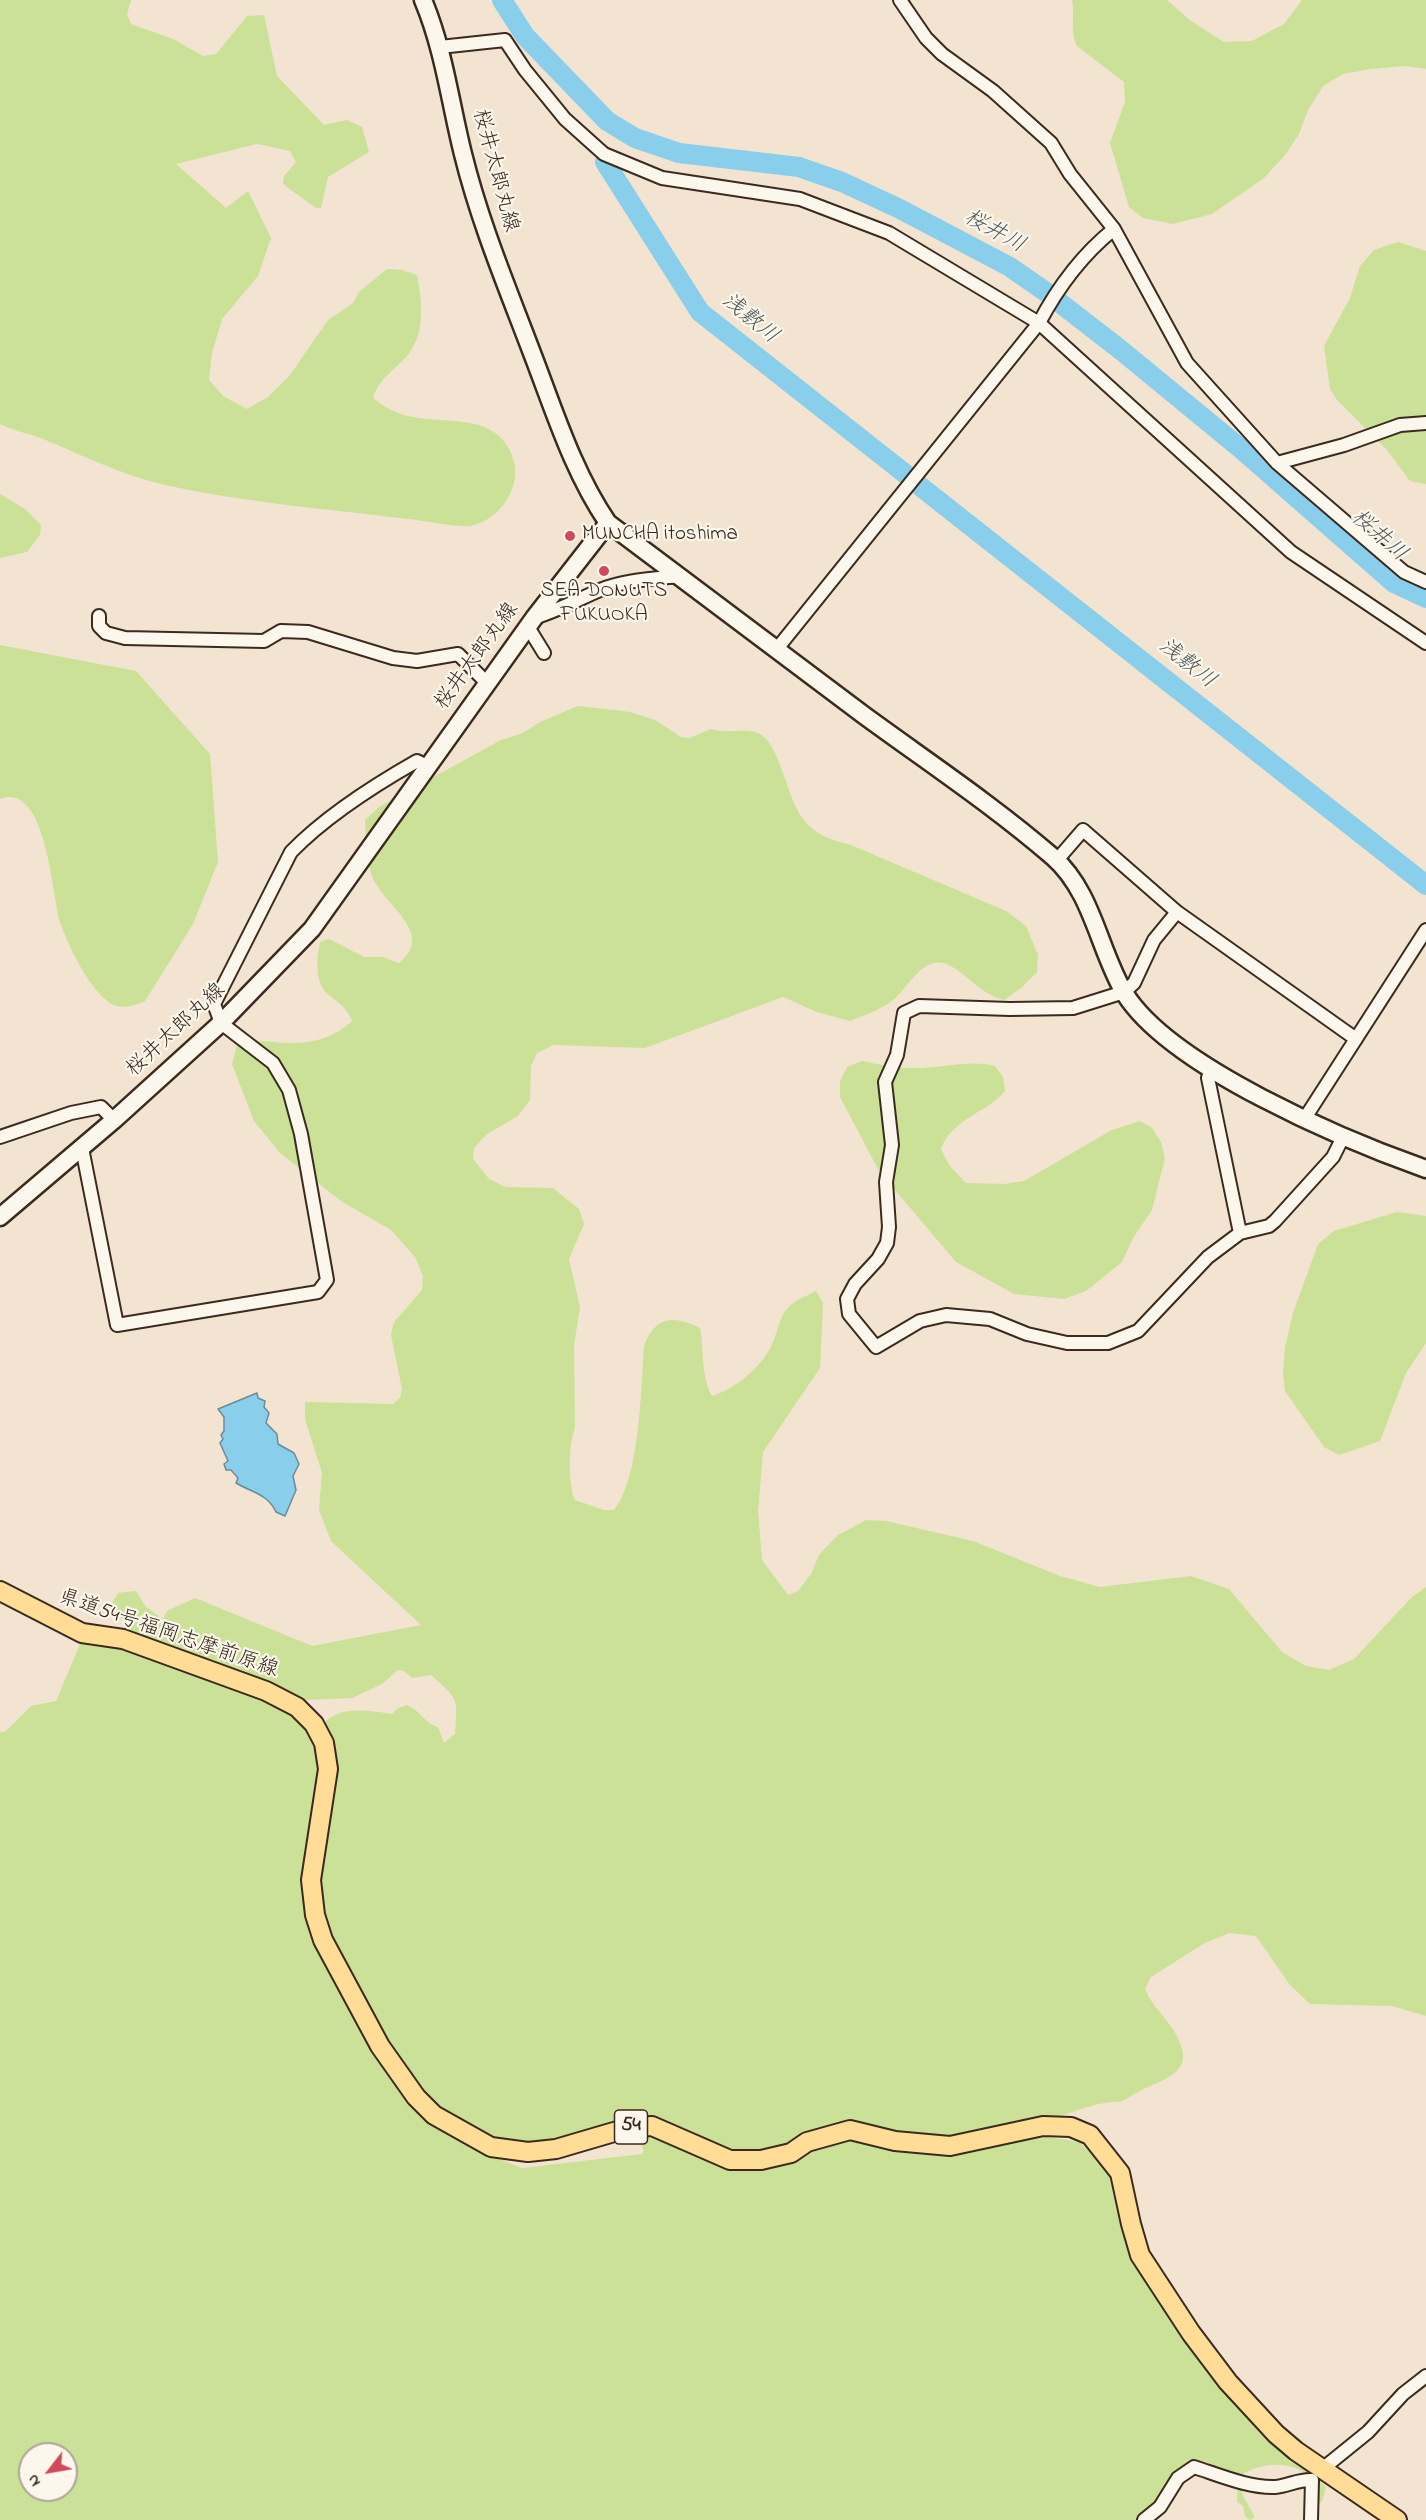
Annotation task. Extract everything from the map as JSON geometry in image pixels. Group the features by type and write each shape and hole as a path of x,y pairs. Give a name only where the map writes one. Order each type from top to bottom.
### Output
{"main road":[{"name":"桜井太郎丸線","path":"0,1217 114,1120 221,1023 312,929 531,622 608,523 595,504 568,446 477,209 462,154 440,47 423,0"},
{"path":"608,523 776,650 991,807 1057,860 1077,888 1092,917 1124,992 1147,1022 1178,1048 1211,1068 1343,1137 1426,1169"},
{"name":"県道54号福岡志摩前原線","path":"0,1591 82,1633 123,1639 266,1691 297,1707 314,1724 324,1743 328,1769 311,1880 315,1914 323,1940 380,2046 416,2097 434,2115 491,2147 528,2152 556,2150 631,2127 652,2126 730,2160 761,2160 791,2153 807,2142 850,2130 895,2142 950,2146 1043,2126 1071,2127 1090,2135 1120,2173 1140,2255 1191,2333 1228,2382 1276,2434 1296,2451 1398,2520"}],"street":[{"path":"900,0 926,38 942,54 1041,131 1090,202 1114,229 1187,363 1276,463 1404,572 1426,582"},
{"path":"440,47 505,40 525,70 565,119 604,154 662,178 800,199 889,233 1042,318 1292,552 1426,643"},
{"path":"776,650 1042,318 1066,279 1091,248 1114,229"},
{"path":"1276,463 1344,445 1400,425 1426,423"},
{"path":"544,653 531,622 564,609 600,590 632,581 679,576"},
{"path":"99,616 99,626 106,633 125,638 264,641 281,631 308,632 393,658 417,661 458,654 487,683"},
{"path":"82,1148 117,1325 318,1292 327,1280 301,1134 289,1090 273,1063 221,1023 214,1004 291,852 307,836 386,778 417,761 427,766"},
{"path":"1057,860 1083,830 1177,912 1356,1039"},
{"path":"1177,912 1154,940 1134,983 1124,992 1073,1008 1010,1009 919,1006 904,1013 897,1055 885,1082 892,1145 886,1182 889,1227 887,1243 878,1259 850,1291 847,1299 849,1314 876,1347 920,1321 946,1315 990,1319 1027,1334 1066,1343 1107,1343 1138,1331 1208,1257 1240,1233 1269,1226 1275,1221 1333,1157 1343,1137"},
{"path":"1305,1118 1426,930"},
{"path":"1211,1068 1208,1078 1240,1233"},
{"path":"0,1137 71,1113 101,1107 114,1120"},
{"path":"1326,2466 1368,2432 1403,2394 1426,2376"},
{"path":"1143,2520 1160,2507 1178,2478 1194,2467 1260,2486 1277,2487 1302,2479 1312,2480 1311,2520"}],"green space":[{"path":"0,0 131,0 127,14 131,24 173,39 203,56 216,54 247,16 264,15 277,76 324,125 347,120 362,127 369,152 328,177 321,208 316,208 283,184 284,176 296,162 290,151 257,144 176,164 226,208 248,191 271,238 258,276 222,319 212,353 209,380 223,396 247,409 268,397 290,375 328,320 353,303 359,292 387,269 402,270 417,275 421,318 417,339 406,357 379,385 373,397 389,409 408,416 468,423 485,427 500,437 511,453 515,464 513,487 501,508 482,522 466,526 229,497 137,477 0,424"},
{"path":"1072,0 1167,0 1191,21 1224,42 1252,41 1284,24 1302,0 1426,0 1426,69 1406,66 1371,69 1343,74 1323,86 1308,110 1299,134 1285,155 1264,178 1212,214 1173,224 1143,218 1129,207 1110,143 1125,102 1124,82 1077,46 1074,36"},
{"path":"1398,242 1426,251 1426,484 1410,481 1387,450 1337,400 1330,389 1324,346 1350,298 1360,266 1374,250"},
{"path":"0,494 25,509 41,525 40,535 27,552 0,558"},
{"path":"0,645 136,671 210,754 218,862 193,924 145,1001 141,1003 128,1007 114,1005 94,988 74,954 60,922 45,844 38,823 28,807 16,798 0,799"},
{"path":"578,706 630,712 655,720 681,737 690,738 711,729 759,733 774,750 802,817 820,834 1006,911 1026,926 1038,955 1037,972 1021,988 1004,1000 987,992 953,967 937,963 922,969 892,1001 850,1021 817,1012 783,997 645,1048 553,1045 537,1053 531,1066 530,1100 518,1116 487,1134 474,1148 473,1159 489,1179 506,1187 553,1188 579,1209 584,1224 569,1259 580,1307 574,1345 575,1428 570,1464 571,1485 575,1500 604,1510 614,1510 623,1496 638,1432 644,1346 654,1329 666,1321 674,1320 700,1328 704,1372 712,1396 730,1388 756,1367 769,1351 785,1312 801,1298 816,1291 823,1303 820,1368 763,1452 758,1511 762,1560 788,1595 798,1591 811,1574 819,1555 838,1535 866,1520 886,1521 973,1541 1060,1576 1100,1587 1191,1576 1229,1589 1282,1652 1306,1666 1329,1670 1354,1659 1412,1597 1426,1587 1426,2016 1392,2006 1310,2004 1290,1985 1256,1936 1229,1933 1203,1944 1151,1977 1145,1989 1180,2043 1183,2055 1182,2064 1177,2071 1120,2102 1109,2102 1079,2110 1030,2129 1007,2142 1041,2136 1079,2142 1111,2172 1119,2194 1132,2253 1145,2281 1180,2329 1182,2337 1227,2396 1231,2395 1252,2415 1258,2428 1286,2457 1301,2465 1326,2487 1322,2501 1318,2505 1317,2520 1306,2520 1305,2517 1309,2494 1315,2485 1309,2477 1292,2467 1273,2465 1244,2473 1243,2477 1262,2479 1264,2482 1243,2488 1242,2494 1255,2517 1250,2520 1245,2516 1243,2506 1237,2502 1238,2488 1229,2482 1218,2484 1216,2480 1200,2473 1186,2476 1163,2509 1149,2520 0,2520 0,1732 5,1732 31,1706 56,1701 83,1637 131,1649 281,1704 298,1718 320,1746 319,1786 305,1869 308,1928 344,1995 405,2088 437,2118 499,2159 522,2168 642,2154 644,2151 638,2138 638,2118 614,2120 548,2143 510,2146 443,2119 406,2084 349,1996 311,1928 309,1910 318,1866 325,1847 329,1809 322,1790 323,1775 333,1755 334,1743 325,1722 348,1711 392,1714 398,1708 407,1705 438,1727 444,1743 455,1734 456,1722 456,1705 447,1689 431,1675 412,1678 404,1671 398,1670 382,1684 352,1698 305,1700 256,1693 139,1648 112,1603 118,1593 136,1591 146,1607 163,1619 167,1611 195,1598 312,1646 421,1625 331,1541 319,1510 322,1473 305,1419 305,1402 393,1404 400,1398 402,1389 391,1335 394,1322 422,1290 423,1276 415,1257 391,1230 341,1201 280,1153 254,1121 232,1064 237,1045 244,1042 309,1042 332,1035 352,1021 346,1010 330,996 321,984 318,971 320,942 329,939 364,957 383,957 399,963 409,952 412,941 410,930 404,919 372,876 367,855 365,820 379,807 501,740 523,733 540,722"},
{"path":"862,1061 906,1068 968,1064 995,1066 1003,1077 1005,1091 953,1130 941,1149 949,1165 966,1183 1004,1184 1024,1181 1112,1130 1140,1121 1152,1128 1161,1142 1165,1158 1152,1210 1133,1238 1122,1262 1086,1291 1064,1299 1014,1294 956,1262 879,1171 840,1097 840,1082 847,1067"},
{"path":"1397,1212 1426,1216 1426,1343 1406,1373 1380,1441 1339,1455 1324,1447 1285,1391 1283,1374 1285,1347 1293,1313 1318,1244 1334,1231"}],"water":[{"path":"257,1393 258,1398 265,1401 264,1407 269,1413 266,1423 277,1434 278,1444 294,1453 299,1464 293,1476 296,1490 285,1516 276,1512 264,1497 236,1483 238,1478 231,1470 226,1470 224,1464 228,1461 220,1443 223,1439 221,1435 224,1431 224,1417 218,1409"}],"waterway":[{"name":"桜井川","path":"502,0 525,36 607,121 635,138 679,153 799,167 842,182 900,209 1010,267 1122,351 1240,448 1394,583 1426,598"},
{"name":"浅敷川","path":"605,162 700,312 908,476"},
{"name":"浅敷川","path":"916,483 1426,885"}],"place":[{"name":"MUNCHA itoshima","path":"570,536"},
{"name":"SEA DONUTS FUKUOKA","path":"604,571"}]}
